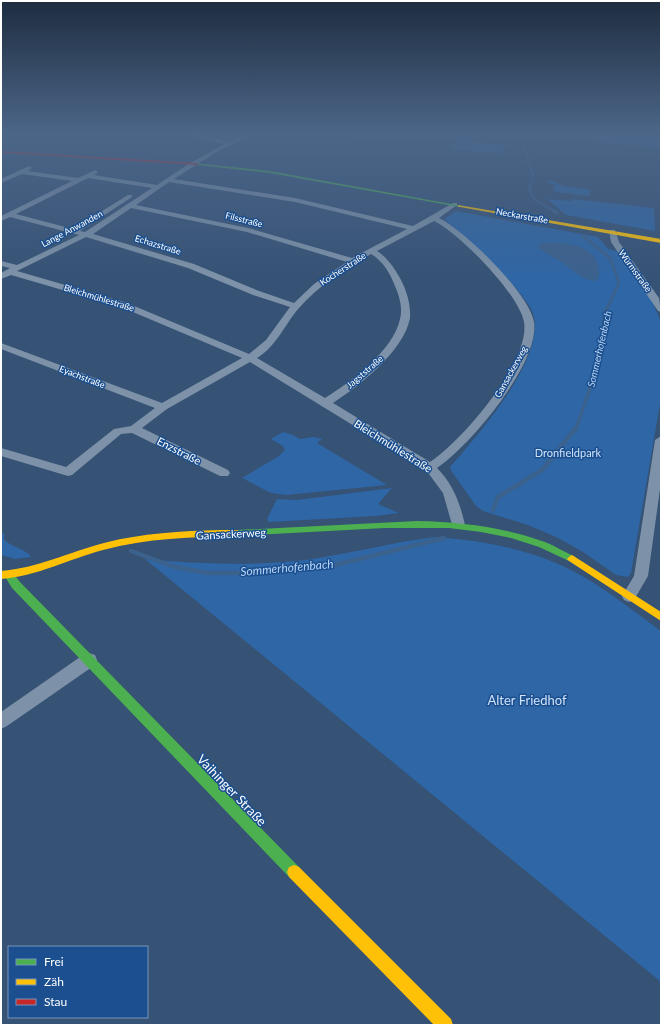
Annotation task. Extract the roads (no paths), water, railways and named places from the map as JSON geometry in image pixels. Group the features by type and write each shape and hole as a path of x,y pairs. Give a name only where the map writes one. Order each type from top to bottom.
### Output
{"main road":[{"name":"Neckarstraße","path":"321,181 661,241"},
{"path":"458,525 507,533 543,544 584,566 661,618"},
{"name":"Gansackerweg","path":"5,575 24,573 102,547 152,539 390,526 458,525"},
{"name":"Vaihinger Straße","path":"5,575 370,951 445,1025"}],"street":[{"path":"1,219 77,181"},
{"path":"120,181 158,187"},
{"name":"Lange Anwanden","path":"1,276 85,235 167,181"},
{"path":"174,181 275,196 415,229"},
{"name":"Lange Anwanden","path":"74,231 147,185"},
{"name":"Kocherstraße","path":"251,358 269,342 296,306 317,286 352,261 415,229 455,204"},
{"name":"Filsstraße","path":"130,206 248,230 352,261"},
{"name":"Echazstraße","path":"10,215 74,231 190,266 271,299 296,306"},
{"name":"Gansackerweg","path":"430,467 441,460 468,435 490,408 527,344 530,323 519,300 486,261 442,222 434,218"},
{"name":"Würmstraße","path":"612,232 615,242 655,298 661,309"},
{"name":"Jagststraße","path":"325,403 374,365 391,346 404,320 403,295 400,286 392,272 379,255 371,251"},
{"name":"Bleichmühlestraße","path":"1,263 15,270 124,305 251,358 430,467 444,482 452,497 458,525"},
{"name":"Eyachstraße","path":"1,346 163,407"},
{"path":"1,452 68,472 118,431 134,429 163,407 251,358"},
{"name":"Enzstraße","path":"134,429 224,473"},
{"path":"628,596 641,576 661,440"},
{"path":"1,721 89,660"}],"waterway":[{"name":"Sommerhofenbach","path":"531,181 529,190 534,199 552,210"},
{"name":"Sommerhofenbach","path":"551,209 557,213"},
{"name":"Sommerhofenbach","path":"583,236 610,258 619,282 608,307"},
{"name":"Sommerhofenbach","path":"576,429 595,374 605,313 608,306"},
{"name":"Sommerhofenbach","path":"493,510 498,497 542,470 576,428"},
{"name":"Sommerhofenbach","path":"131,551 175,567 208,573 252,573 335,565 444,538"}],"park label":[{"name":"Dronfieldpark","path":"568,453"},
{"name":"Alter Friedhof","path":"527,700"}]}
